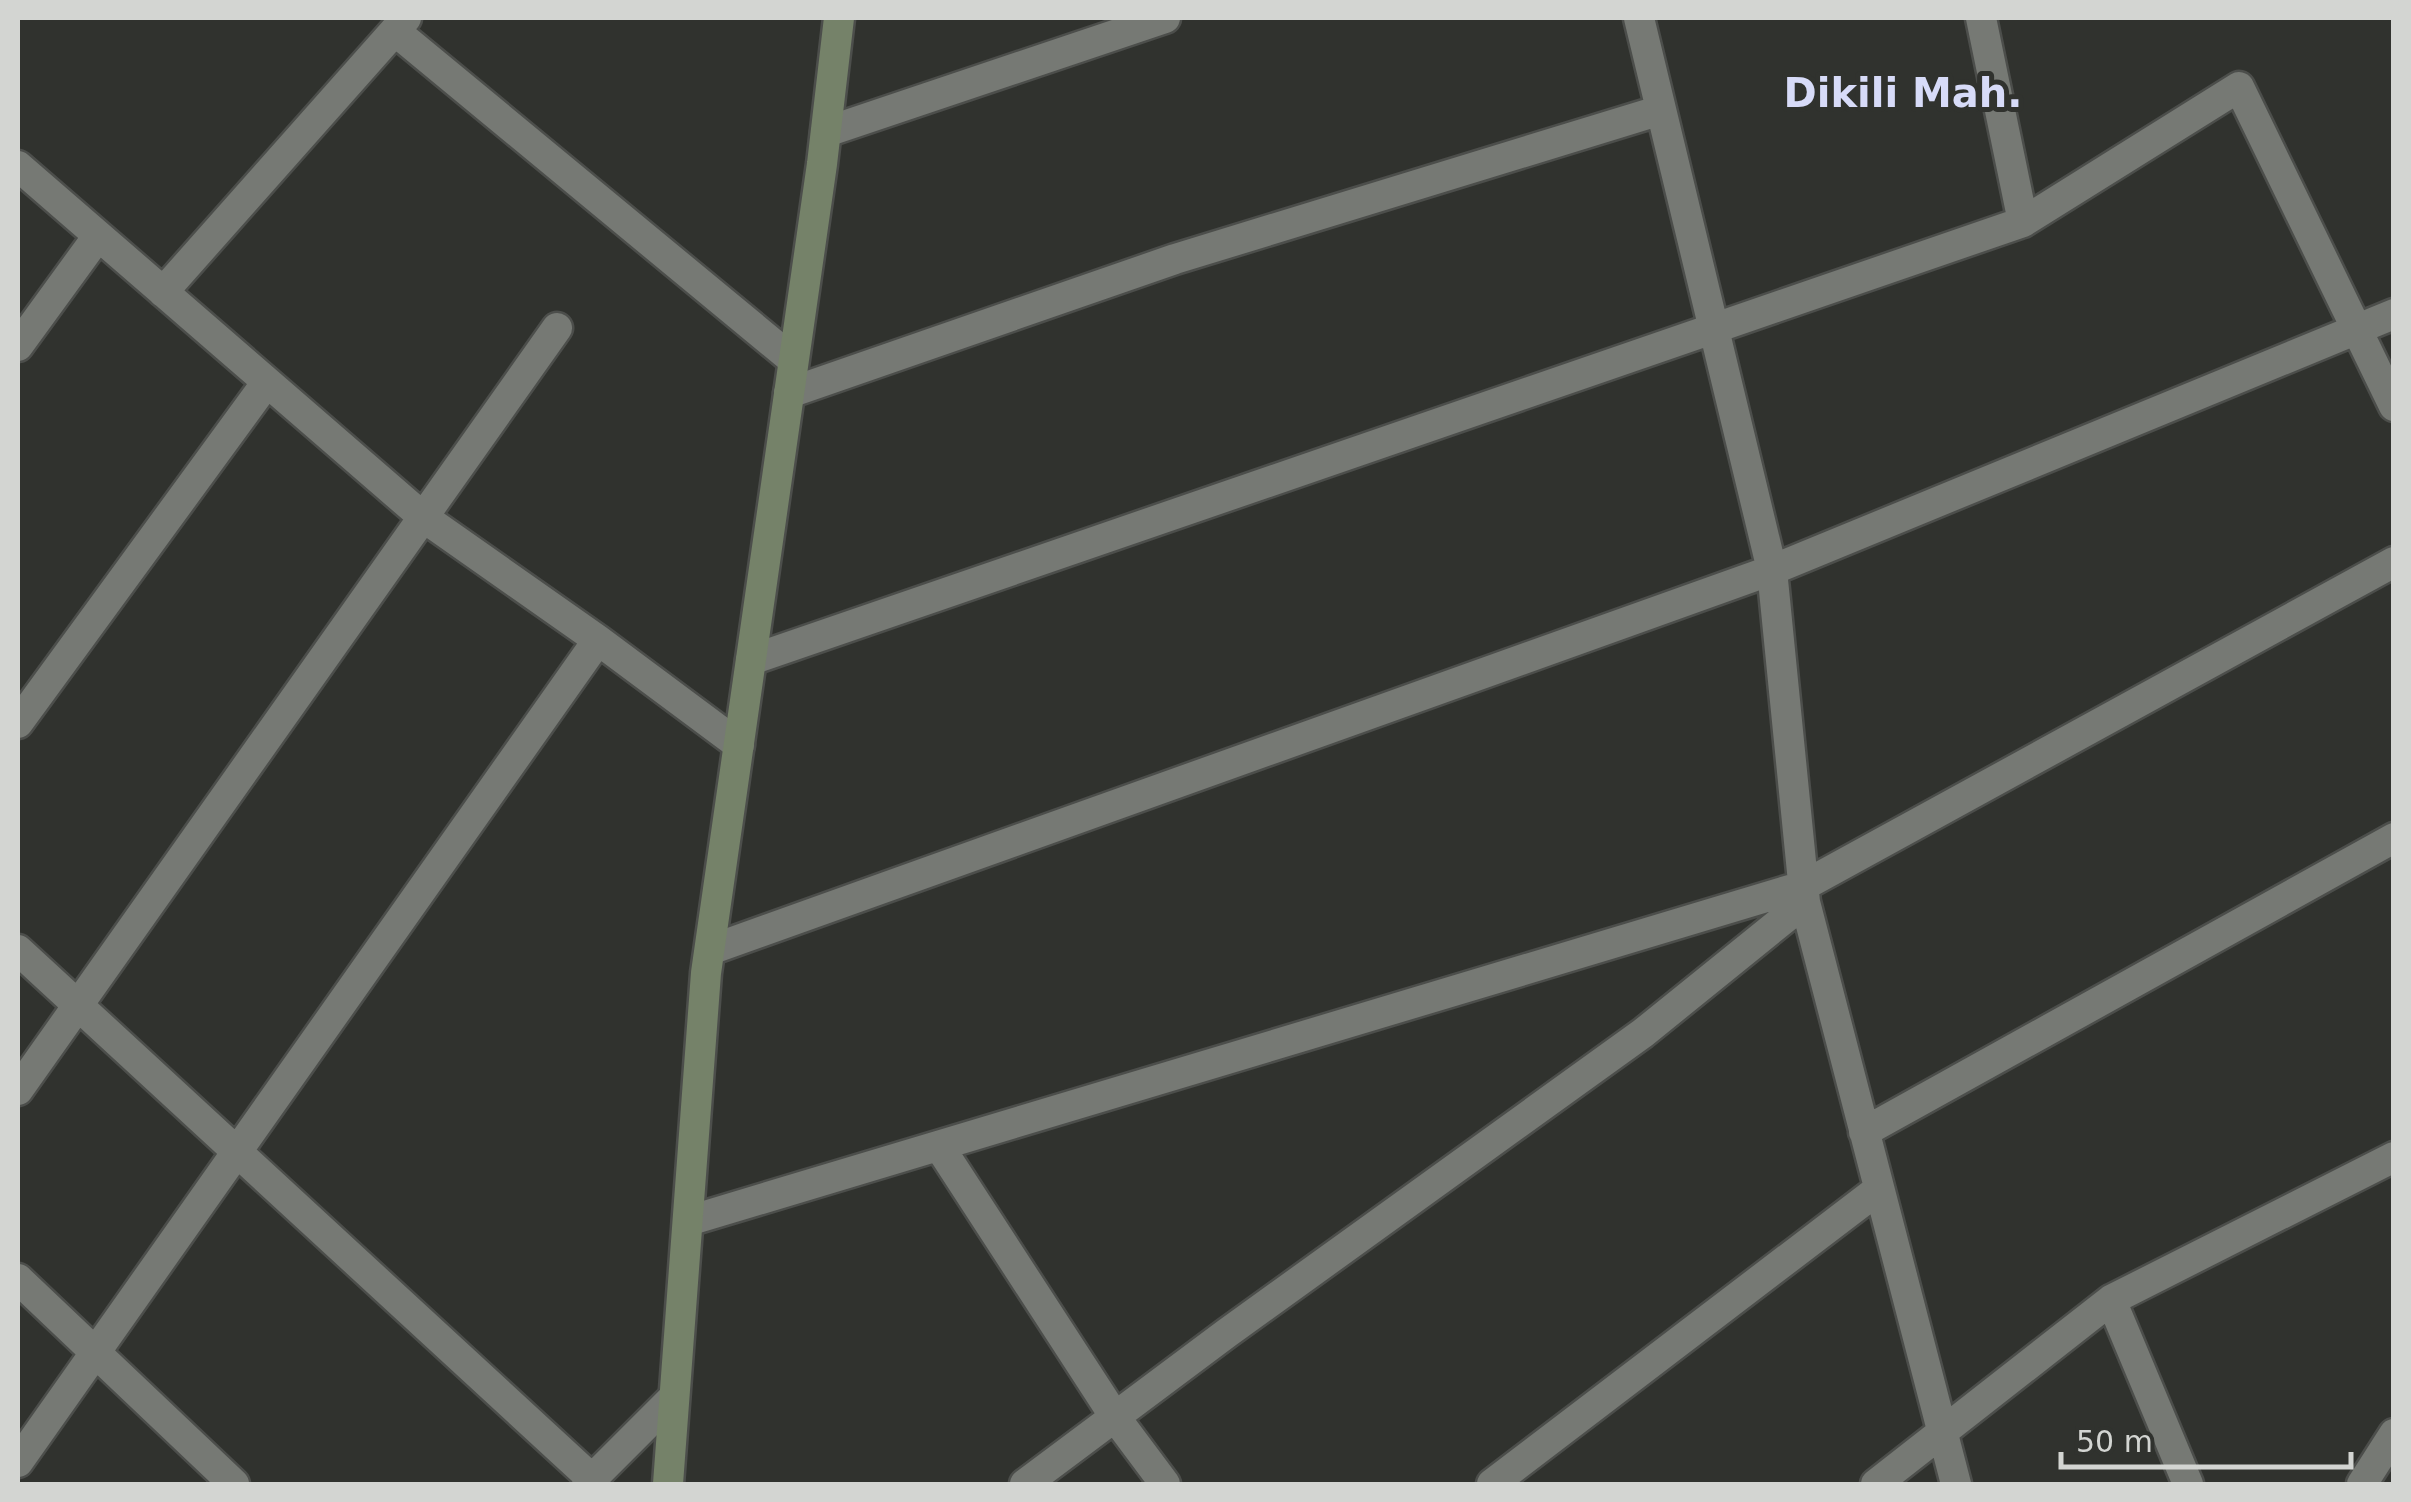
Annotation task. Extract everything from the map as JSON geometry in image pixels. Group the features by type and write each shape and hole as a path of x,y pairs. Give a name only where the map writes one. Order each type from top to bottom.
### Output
{"main road":[{"path":"668,1484 710,950 839,18"}],"street":[{"path":"826,132 1165,18"},
{"path":"1639,18 1772,570 1804,894 1956,1484"},
{"path":"1981,18 2023,222"},
{"path":"163,292 400,24 794,360"},
{"path":"751,660 2023,222 2239,87 2394,406"},
{"path":"789,392 1175,259 1661,110"},
{"path":"18,166 424,517 739,745"},
{"path":"18,346 98,236"},
{"path":"710,950 1772,570 2394,314"},
{"path":"18,1090 556,328"},
{"path":"18,723 267,382"},
{"path":"1026,1484 1643,1033 1804,894 2394,562"},
{"path":"18,1462 598,640"},
{"path":"1864,1132 2394,838"},
{"path":"688,1221 1804,894"},
{"path":"18,950 590,1482 674,1397"},
{"path":"939,1146 1115,1417 1165,1484"},
{"path":"1876,1484 2111,1300 2394,1157"},
{"path":"1492,1484 1780,1260 1879,1189"},
{"path":"18,1279 234,1484"},
{"path":"2111,1300 2188,1484"},
{"path":"2362,1484 2394,1434"}],"district":[{"name":"Dikili Mah.","path":"1903,93"}]}
